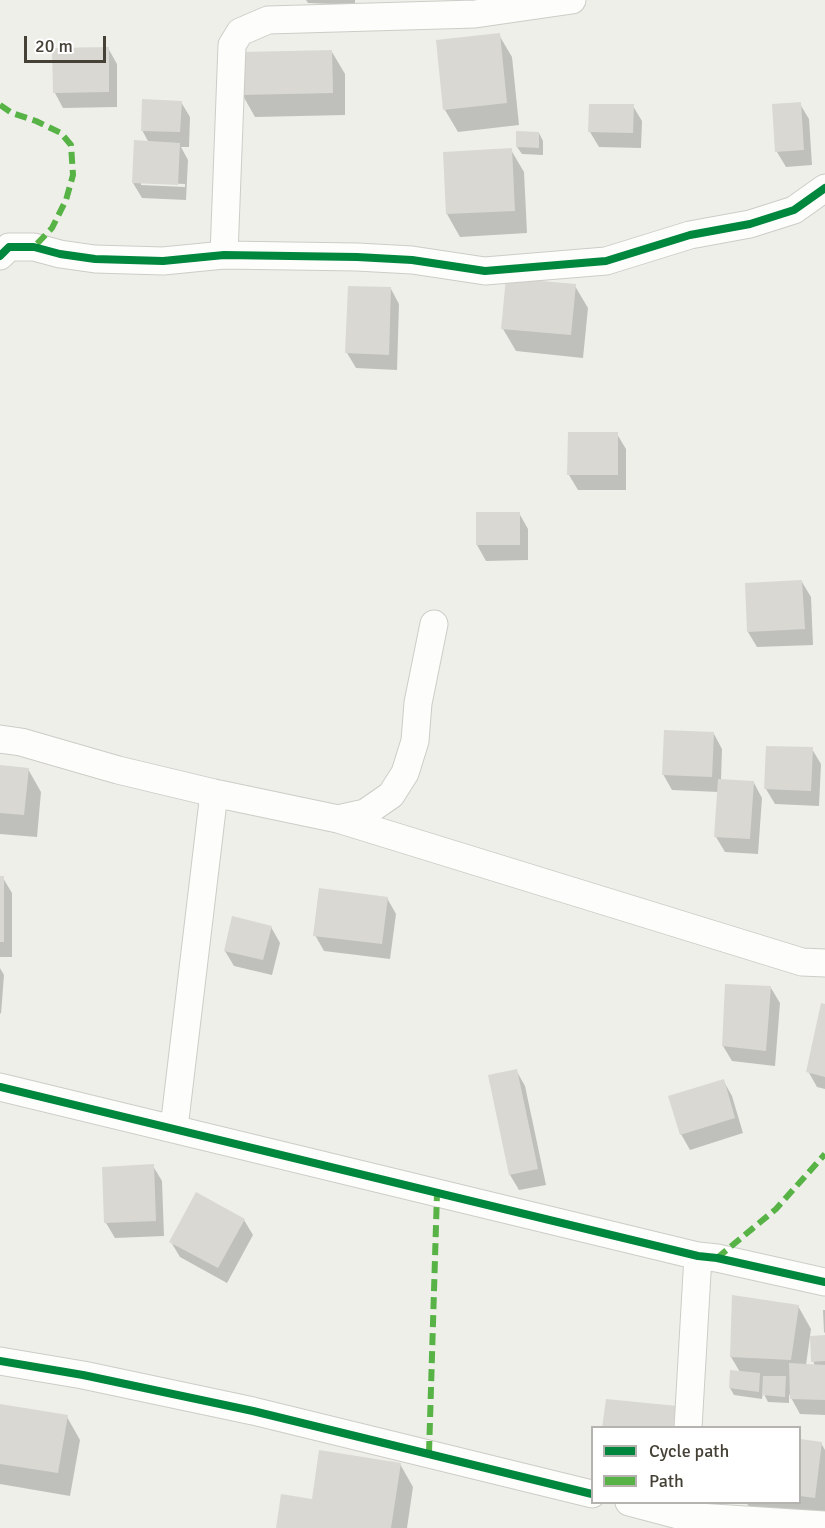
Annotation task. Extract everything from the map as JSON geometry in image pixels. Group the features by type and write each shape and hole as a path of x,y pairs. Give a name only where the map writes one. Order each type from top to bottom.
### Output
{"street":[{"path":"224,255 232,45 240,32 268,20 475,14 572,0"},
{"path":"0,256 9,247 34,247 60,254 96,259 163,261 224,255 412,260 485,271 606,261 690,235 750,224 794,210 825,188"},
{"path":"338,819 365,813 391,795 405,773 415,741 418,703 434,624"},
{"path":"0,739 21,742 118,770 214,793 338,819 802,962 825,963"},
{"path":"174,1128 214,793"},
{"path":"0,1087 698,1256 717,1258 825,1282"},
{"path":"688,1426 698,1256"},
{"path":"0,1361 83,1375 253,1411 591,1494"},
{"path":"633,1504 682,1515 825,1526"}],"building":[{"path":"500,33 507,103 443,110 436,40"},
{"path":"109,47 109,92 53,93 52,48"},
{"path":"332,50 333,93 240,95 240,52"},
{"path":"142,99 182,101 180,132 141,131"},
{"path":"801,102 804,150 775,152 772,104"},
{"path":"589,104 634,104 633,133 588,132"},
{"path":"516,131 539,132 539,148 516,147"},
{"path":"134,140 180,143 178,185 132,183"},
{"path":"512,148 515,211 446,214 443,152"},
{"path":"506,278 576,284 571,335 501,329"},
{"path":"348,286 391,287 389,355 345,353"},
{"path":"568,432 618,432 618,475 567,475"},
{"path":"476,512 520,512 520,545 476,545"},
{"path":"802,580 805,629 747,632 745,583"},
{"path":"664,730 714,732 712,777 662,775"},
{"path":"766,746 813,747 811,791 764,789"},
{"path":"0,765 29,768 24,815 0,813"},
{"path":"718,779 754,781 750,839 714,837"},
{"path":"0,876 4,876 4,942 0,942"},
{"path":"319,888 388,897 382,944 313,936"},
{"path":"232,916 272,926 263,960 224,951"},
{"path":"725,984 771,986 766,1051 722,1046"},
{"path":"821,1003 825,1004 825,1077 806,1072"},
{"path":"517,1069 538,1169 509,1175 488,1075"},
{"path":"724,1079 735,1118 680,1135 668,1096"},
{"path":"154,1164 156,1221 104,1223 102,1167"},
{"path":"196,1192 245,1219 218,1268 169,1242"},
{"path":"732,1295 799,1305 791,1360 730,1357"},
{"path":"825,1335 825,1361 811,1362 810,1336"},
{"path":"789,1363 825,1365 825,1400 790,1399"},
{"path":"730,1370 760,1373 759,1392 729,1388"},
{"path":"763,1376 786,1376 785,1397 762,1395"},
{"path":"606,1399 677,1406 674,1426 602,1426"},
{"path":"0,1404 68,1415 58,1473 0,1464"},
{"path":"801,1439 822,1442 815,1498 801,1496"},
{"path":"319,1450 401,1463 391,1528 276,1528 281,1494 312,1499"}],"marked path":[{"path":"0,105 12,113 61,133 71,145 73,175 66,200 52,228 34,247"},
{"path":"717,1258 776,1209 825,1154"},
{"path":"429,1453 437,1193"}],"cycle path":[{"path":"0,256 9,247 34,247 60,254 95,259 163,261 224,255 357,257 412,260 485,271 606,261 690,235 750,224 794,210 825,188"},
{"path":"0,1087 698,1256 717,1258 825,1282"},
{"path":"0,1361 83,1375 253,1411 591,1494"}]}
